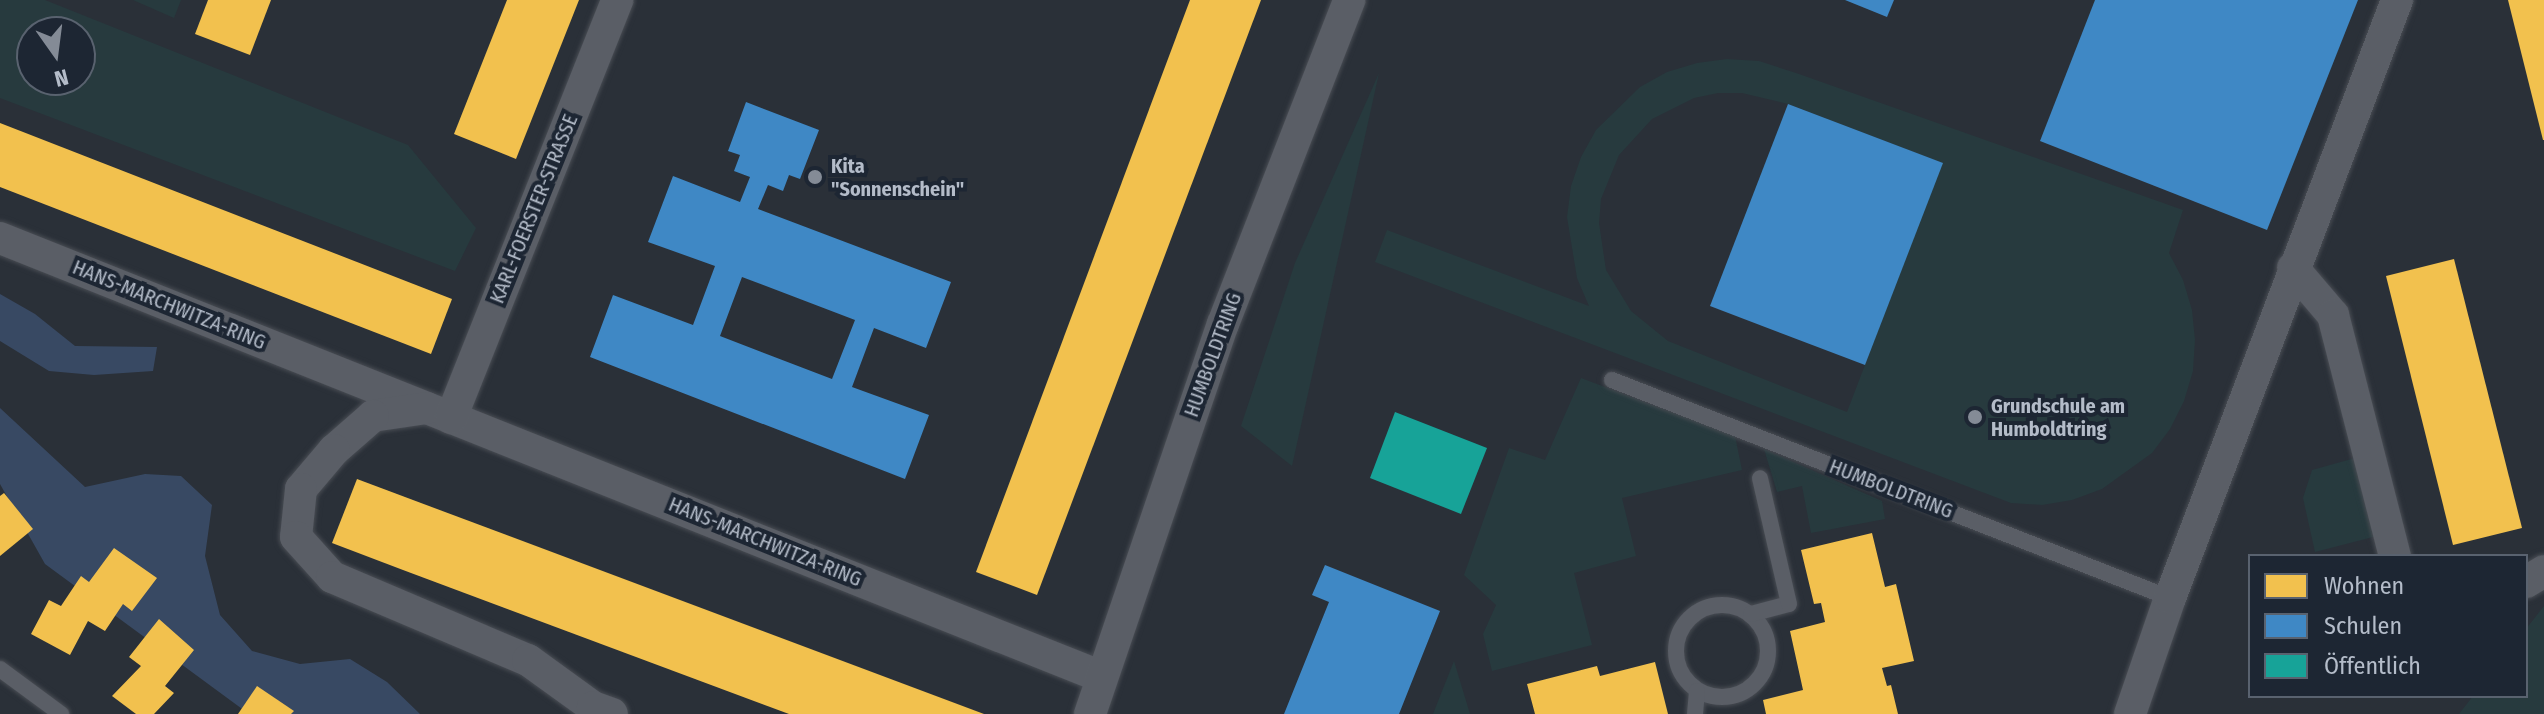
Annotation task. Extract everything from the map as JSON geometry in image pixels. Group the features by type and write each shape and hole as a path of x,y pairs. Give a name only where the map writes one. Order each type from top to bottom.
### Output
{"street":[{"name":"KARL-FOERSTER-STRASSE","path":"440,413 617,0"},
{"name":"HUMBOLDTRING","path":"1090,714 1223,324 1349,0"},
{"path":"2130,714 2293,268 2397,0"},
{"name":"HANS-MARCHWITZA-RING","path":"0,238 1102,677"},
{"path":"2293,268 2333,315 2394,554"},
{"name":"HANS-MARCHWITZA-RING","path":"440,413 373,416 334,450 301,489 296,537 332,577 528,660 593,707 612,714"}],"lane":[{"name":"HUMBOLDTRING","path":"1612,380 2170,598"},
{"path":"1751,614 1789,604 1760,478"},
{"path":"1724,604 1751,614 1768,638 1767,667 1749,690 1721,698 1697,691 1678,666 1678,636 1696,612 1724,604"},
{"path":"0,669 61,714"},
{"path":"1695,714 1697,691"}],"green space":[{"path":"0,0 45,0 85,16 16,16 16,96 96,96 96,20 408,145 476,228 455,271 0,98"},
{"path":"133,0 181,0 174,18"},
{"path":"1727,59 1759,61 2183,210 2169,253 2183,280 2192,310 2195,340 2193,371 2184,401 2170,429 2152,453 2102,489 2072,500 2042,505 2011,503 1375,262 1387,230 1589,306 1577,278 1567,217 1571,186 1581,157 1596,130 1640,87 1667,72 1697,63","holes":["1718,93 1742,93 1788,104 1942,163 1847,412 1668,341 1631,311 1606,270 1599,223 1601,199 1619,155 1652,119 1694,98"]},
{"path":"1379,73 1292,466 1241,426 1295,263"},
{"path":"1581,378 1735,436 1742,470 1622,498 1636,556 1574,573 1592,645 1492,671 1483,634 1496,605 1464,575 1509,448 1545,460"},
{"path":"1764,449 1882,501 1885,519 1811,533 1802,486 1777,492"},
{"path":"2355,458 2377,536 2315,552 2303,498 2312,470"},
{"path":"2544,606 2544,714 2459,714 2471,698 2528,698 2528,626"},
{"path":"1454,661 1470,714 1433,714"}],"water":[{"path":"0,294 35,314 75,346 157,347 153,371 94,375 49,371 0,341"},
{"path":"0,408 85,487 145,474 181,476 212,505 205,556 220,615 252,651 300,664 350,659 387,682 420,714 249,714 45,564 0,484"}],"building: Wohnen":[{"path":"208,0 271,0 250,55 195,34"},
{"path":"507,0 579,0 516,159 454,134"},
{"path":"1190,0 1261,0 1037,595 976,572"},
{"path":"2508,0 2544,0 2544,140 2543,140"},
{"path":"0,123 452,299 431,354 0,187"},
{"path":"2454,259 2522,528 2453,545 2386,276"},
{"path":"357,479 984,714 789,714 403,570 332,543"},
{"path":"4,493 33,529 0,556 0,496"},
{"path":"1872,533 1885,587 1896,584 1914,661 1882,668 1887,686 1891,685 1898,714 1766,714 1763,700 1803,690 1790,631 1825,622 1821,603 1814,604 1801,550"},
{"path":"114,548 157,578 132,611 123,604 105,631 88,621 70,655 31,634 49,600 61,606 81,576 89,582"},
{"path":"159,619 194,650 165,686 174,693 154,714 136,714 112,696 141,666 129,657"},
{"path":"1655,662 1668,714 1535,714 1527,684 1597,666 1600,676"},
{"path":"257,686 294,711 291,714 238,714"}],"building: Schulen":[{"path":"1845,0 1894,0 1887,17"},
{"path":"2095,0 2358,0 2267,230 2040,141"},
{"name":"Kita \"Sonnenschein\"","path":"746,102 819,130 800,179 789,175 783,191 768,185 758,209 951,282 926,348 874,328 852,387 929,415 905,479 590,357 613,295 693,325 715,266 648,242 673,176 740,202 750,177 734,171 740,155 728,151","holes":["742,277 855,320 832,379 720,336"]},
{"path":"1788,104 1943,163 1865,365 1710,306"},
{"path":"1325,565 1440,611 1399,714 1284,714 1329,602 1312,595"}],"building: Öffentlich":[{"path":"1395,412 1487,448 1461,514 1370,478"}],"place":[{"name":"Kita \"Sonnenschein\"","path":"815,177"},
{"name":"Grundschule am Humboldtring","path":"1975,417"}]}
